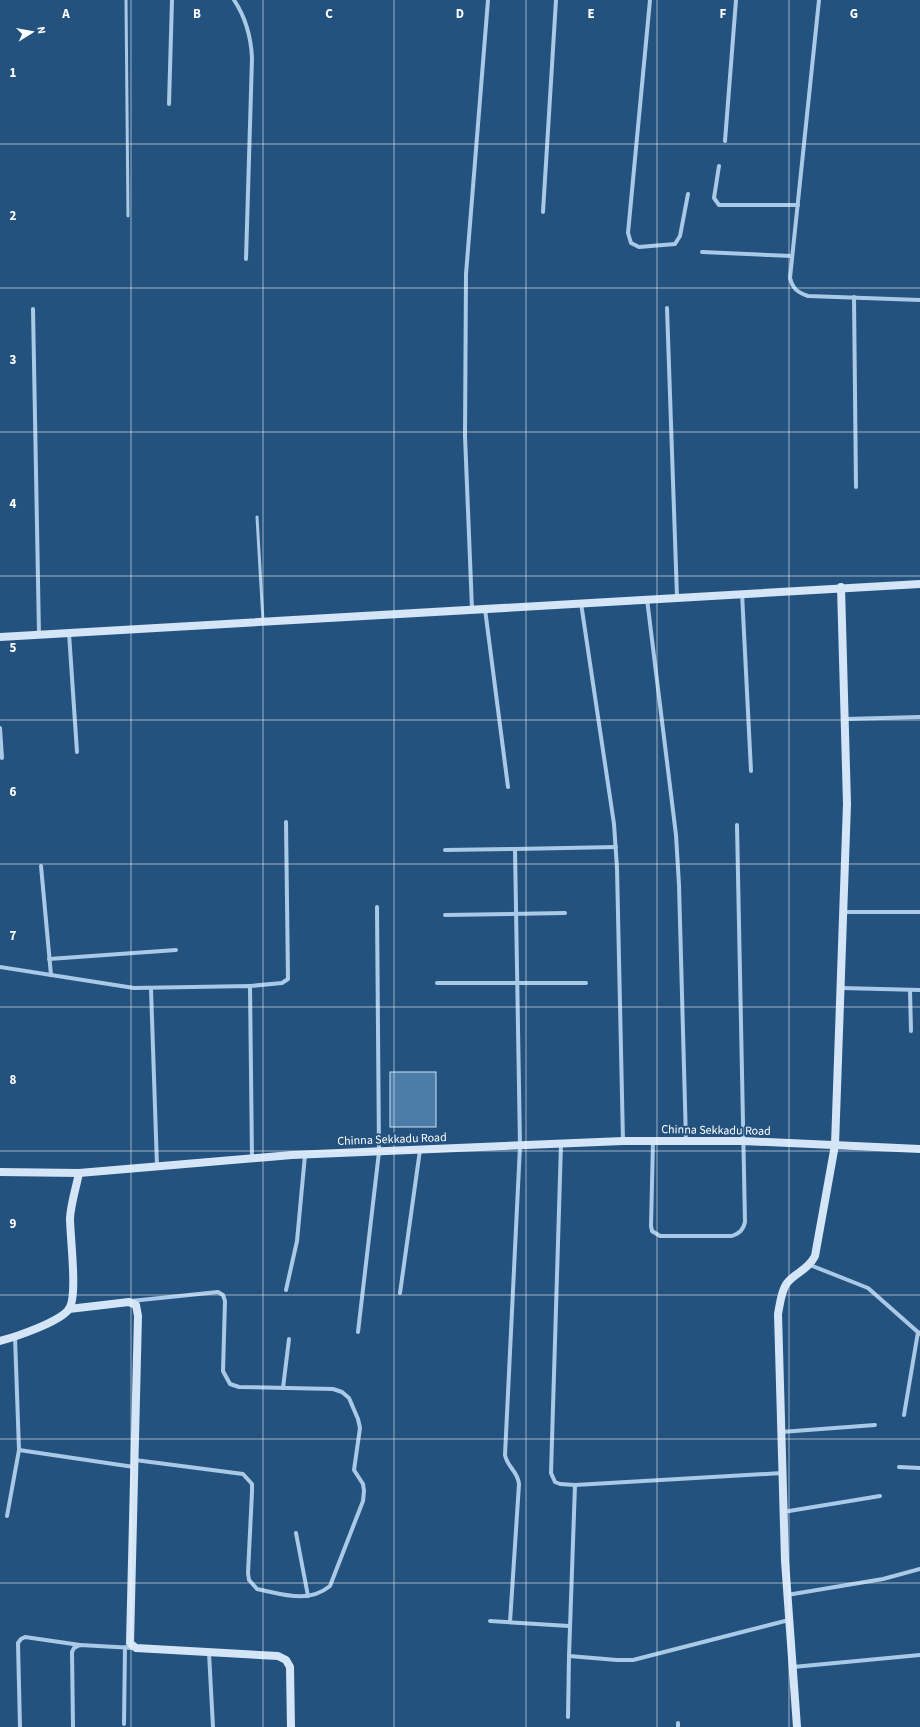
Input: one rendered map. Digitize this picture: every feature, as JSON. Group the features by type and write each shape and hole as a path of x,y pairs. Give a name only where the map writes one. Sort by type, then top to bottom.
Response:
{"street":[{"path":"169,104 172,0"},
{"path":"234,0 241,11 247,26 251,42 252,58 246,259"},
{"path":"472,609 466,436 466,274 488,0"},
{"path":"543,212 556,0"},
{"path":"650,0 628,232 631,243 639,247 675,244 680,236 688,194"},
{"path":"725,141 736,0"},
{"path":"819,0 792,256 790,278 792,287 798,293 808,296 920,300"},
{"path":"719,166 714,198 719,206 798,204"},
{"path":"702,252 792,256"},
{"path":"854,297 856,487"},
{"path":"667,308 677,597"},
{"path":"33,309 39,634"},
{"path":"0,637 841,587 920,584"},
{"path":"797,1727 787,1595 783,1512 778,1314 781,1297 787,1283 810,1265 815,1256 835,1145 844,912 846,804 841,587"},
{"path":"742,593 751,771"},
{"path":"647,599 676,835 679,885 686,1141"},
{"path":"581,603 616,847 623,1141"},
{"path":"485,608 508,787"},
{"path":"69,632 77,752"},
{"path":"845,720 920,717"},
{"path":"0,728 2,758"},
{"path":"0,967 116,987 151,989 250,986 282,983 288,979 286,822"},
{"path":"653,1141 651,1226 655,1234 676,1236 732,1236 739,1234 745,1222 737,825"},
{"path":"445,850 616,847"},
{"path":"510,1622 519,1484 517,1474 508,1464 505,1455 520,1146 516,848"},
{"path":"41,866 51,975"},
{"path":"358,1332 379,1152 377,907"},
{"path":"844,912 920,912"},
{"path":"445,914 565,913"},
{"path":"49,959 176,950"},
{"path":"437,983 586,983"},
{"path":"250,986 252,1159"},
{"path":"841,988 920,990"},
{"path":"151,989 157,1167"},
{"path":"910,990 911,1031"},
{"name":"Chinna Sekkadu Road","path":"0,1172 79,1173 305,1155 623,1141 743,1141 920,1149"},
{"path":"561,1144 551,1473 555,1482 560,1484 575,1484 782,1473"},
{"path":"400,1293 420,1150"},
{"path":"286,1290 297,1241 305,1155"},
{"path":"0,1342 62,1316 69,1309 72,1299 70,1216 79,1173"},
{"path":"810,1265 868,1288 919,1333 904,1415"},
{"path":"19,1450 243,1474 252,1484 248,1573 249,1580 257,1589 297,1597 308,1596 330,1586 363,1501 363,1484 354,1470 360,1428 354,1407 349,1398 342,1392 333,1389 239,1387 230,1384 224,1371 223,1295 218,1292 211,1292 69,1309"},
{"path":"129,1302 136,1305 138,1316 130,1638 130,1643 136,1648"},
{"path":"7,1516 19,1450 15,1337"},
{"path":"283,1388 289,1339"},
{"path":"781,1432 875,1425"},
{"path":"899,1467 920,1468"},
{"path":"568,1717 569,1626 575,1484"},
{"path":"783,1512 880,1496"},
{"path":"296,1533 308,1596"},
{"path":"787,1595 883,1580 920,1569"},
{"path":"569,1656 633,1660 789,1620"},
{"path":"490,1621 569,1626"},
{"path":"20,1727 18,1643 21,1638 25,1637 80,1645 278,1656 286,1660 290,1667 291,1727"},
{"path":"73,1727 72,1652 74,1648 80,1645"},
{"path":"124,1647 124,1724"},
{"path":"209,1653 213,1727"},
{"path":"793,1667 920,1655"}],"lane":[{"path":"126,0 128,216"},
{"path":"257,517 263,621"}],"building":[{"path":"390,1072 436,1072 436,1127 390,1127"}]}
